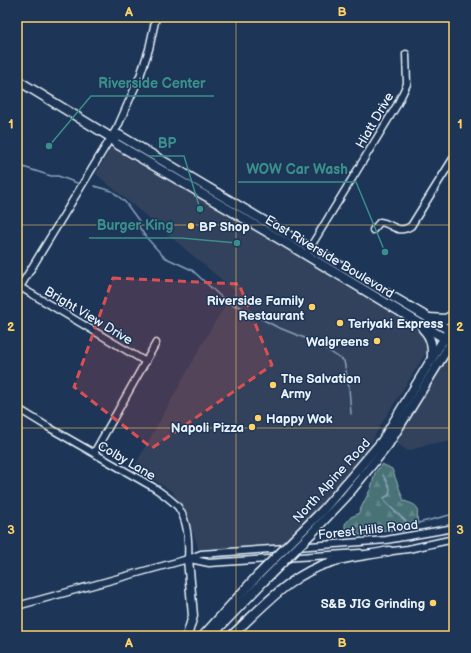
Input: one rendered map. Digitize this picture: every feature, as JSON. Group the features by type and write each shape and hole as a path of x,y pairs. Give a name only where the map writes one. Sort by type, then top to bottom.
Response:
{"main road":[{"name":"East Riverside Boulevard","path":"17,80 112,138 115,143 451,341"},
{"name":"East Riverside Boulevard","path":"112,138 119,135 311,247 452,332"},
{"path":"429,318 446,319 454,314"},
{"path":"414,320 429,335 436,360 454,352"},
{"name":"North Alpine Road","path":"203,636 258,575 346,497 388,445 436,360 451,341 454,322"},
{"name":"North Alpine Road","path":"213,636 309,530"},
{"path":"232,636 292,580 332,562 389,552"},
{"path":"187,636 193,616 188,559"}],"street":[{"path":"19,290 112,138 140,76 149,49 156,17"},
{"name":"Hiatt Drive","path":"306,255 398,105 407,84 406,54"},
{"path":"373,230 380,222 398,230 406,229 411,226 454,157"},
{"name":"Bright View Drive","path":"19,290 146,362"},
{"path":"94,453 156,343"},
{"name":"Colby Lane","path":"17,408 153,487 168,498 178,508 185,522 189,546 188,559"},
{"name":"Forest Hills Road","path":"17,606 188,559 201,554 386,540 454,528"},
{"name":"Forest Hills Road","path":"188,559 209,563 320,554 389,552 454,539"}],"highlighted area":[{"path":"113,278 239,284 272,365 152,448 74,387"}],"shaded area":[{"path":"112,146 378,304 420,331 427,339 428,347 426,353 361,459 340,486 313,515 281,544 199,551 194,534 173,492 134,467 213,325 235,291 96,174"},
{"path":"454,354 454,441 431,444 408,451 399,445 396,438 442,362 450,355"}],"green space":[{"path":"382,464 392,469 404,501 416,507 418,525 403,531 386,530 362,535 349,533 345,529 345,524 351,517 358,514 371,488 375,473"}],"waterway":[{"path":"17,165 51,176 58,176 77,183"},
{"path":"94,186 112,191 125,202 139,221 139,227 145,236 164,257 192,270 219,295 233,305 241,307"},
{"path":"260,318 277,327 317,343 344,361 349,387 351,414"},
{"path":"383,475 390,488 389,495 384,498 385,502 412,527 415,528"},
{"path":"410,525 454,514"}],"place":[{"name":"Riverside Center","path":"49,146"},
{"name":"BP","path":"200,209"},
{"name":"BP Shop","path":"191,226"},
{"name":"Burger King","path":"237,243"},
{"name":"WOW Car Wash","path":"385,252"},
{"name":"Riverside Family Restaurant","path":"312,307"},
{"name":"Teriyaki Express","path":"340,323"},
{"name":"Walgreens","path":"377,341"},
{"name":"The Salvation Army","path":"273,385"},
{"name":"Happy Wok","path":"258,418"},
{"name":"Napoli Pizza","path":"252,427"},
{"name":"S&B JIG Grinding","path":"433,603"}]}
